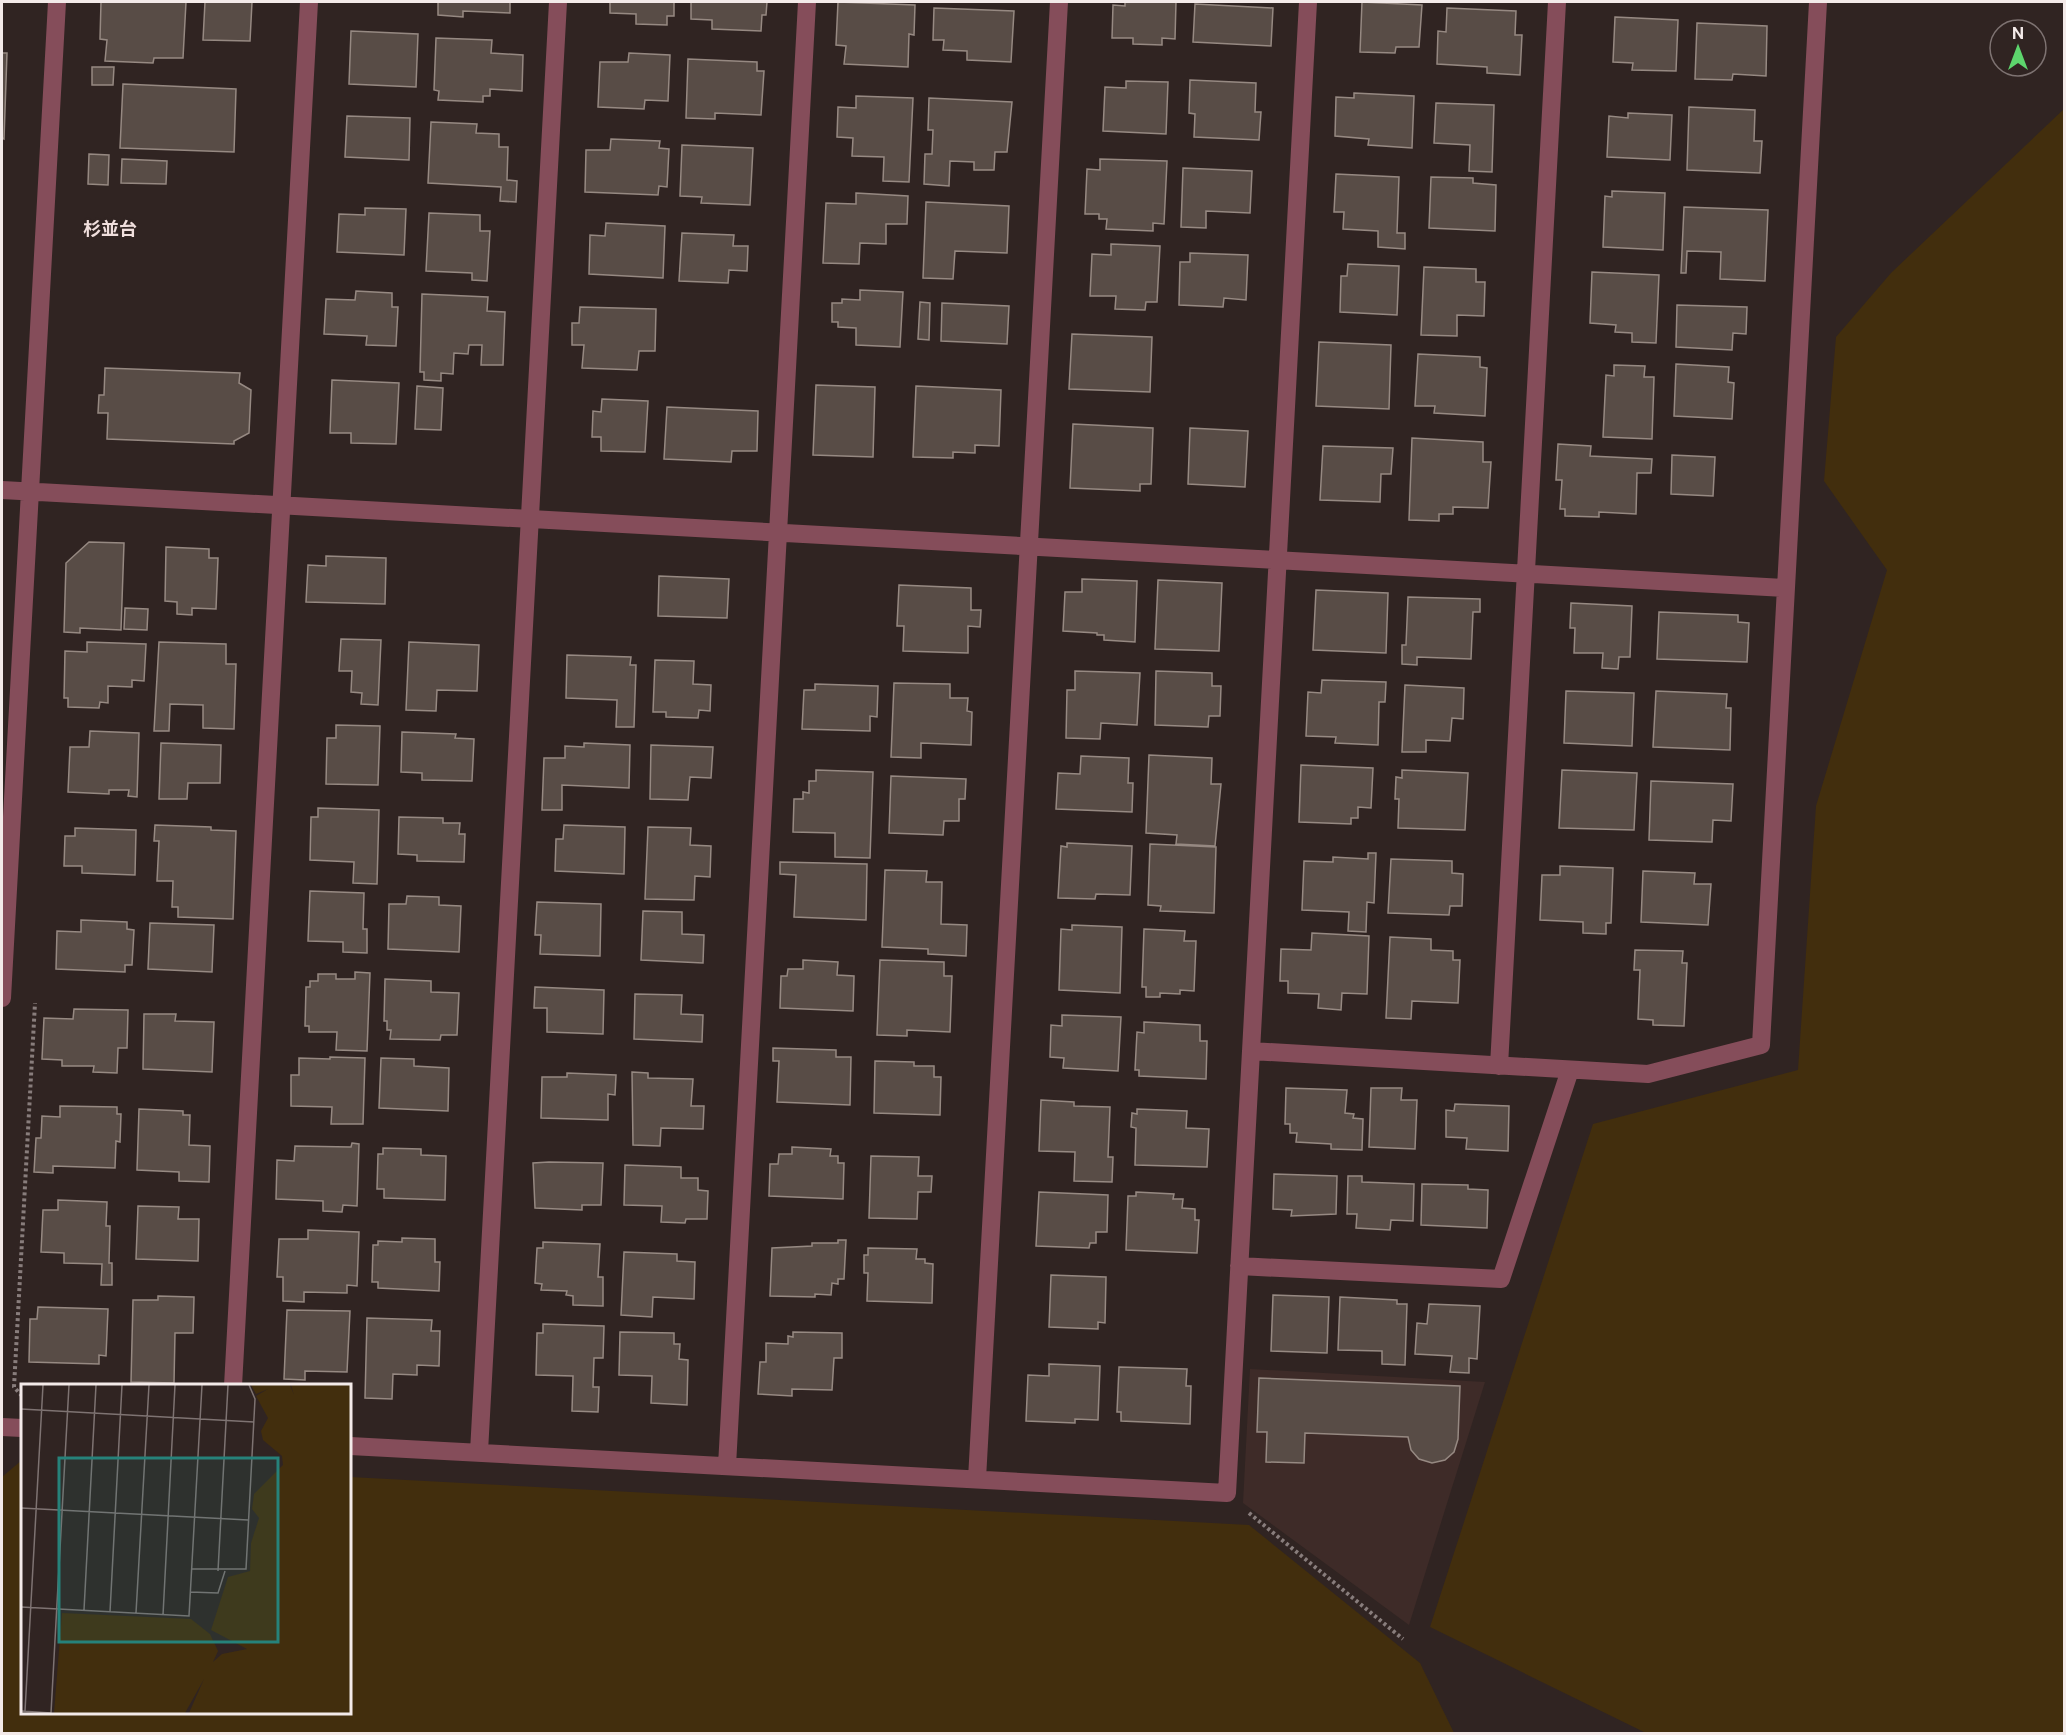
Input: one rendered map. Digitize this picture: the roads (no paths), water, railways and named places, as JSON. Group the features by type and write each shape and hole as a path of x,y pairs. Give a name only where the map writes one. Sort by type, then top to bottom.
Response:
{"street":[{"path":"2,998 57,2"},
{"path":"233,1384 309,2"},
{"path":"479,1452 558,2"},
{"path":"727,1466 807,2"},
{"path":"977,1479 1059,2"},
{"path":"351,1446 1227,1492 1308,2"},
{"path":"1498,1066 1557,2"},
{"path":"1251,1051 1648,1074 1761,1045 1818,2"},
{"path":"2,490 1786,588"},
{"path":"1239,1266 1501,1280 1570,1070"},
{"path":"2,1427 21,1428"}],"district":[{"name":"杉並台","path":"110,229"}]}
